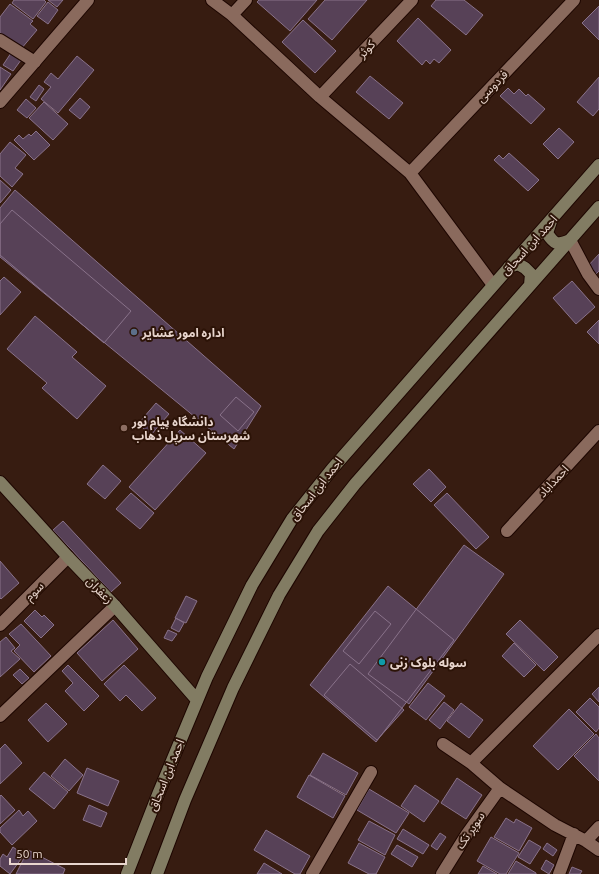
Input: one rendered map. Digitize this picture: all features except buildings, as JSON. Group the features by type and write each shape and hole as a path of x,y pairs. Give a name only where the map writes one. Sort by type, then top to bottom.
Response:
{"main road":[{"name":"احمد ابن اسحاق","path":"127,874 159,792 207,677 252,585 292,519 332,469 599,165"},
{"path":"157,874 185,800 233,688 279,595 318,531 355,484 599,207"},
{"path":"551,219 547,233 551,239 555,243 561,244 570,240"},
{"path":"509,267 518,264 525,268 531,274 530,284"},
{"name":"زعفران","path":"0,483 115,606 197,700"}],"street":[{"path":"0,102 88,0"},
{"path":"212,0 232,15 320,97 410,173 493,285"},
{"path":"232,15 246,0"},
{"name":"کوثر","path":"320,97 412,0"},
{"name":"فردوسی","path":"410,173 574,0"},
{"path":"0,40 35,62"},
{"path":"570,240 588,274 599,289"},
{"name":"احمداباد","path":"507,531 599,431"},
{"name":"سوم","path":"0,625 68,557"},
{"path":"0,716 115,606"},
{"path":"472,763 599,635"},
{"path":"443,744 472,763 500,788 555,825 574,834 599,850"},
{"path":"312,874 371,772"},
{"name":"سوپر تک","path":"442,874 467,834 500,788"},
{"path":"586,841 599,827"},
{"path":"559,874 574,834"}],"place":[{"name":"اداره امور عشایر","path":"134,332"},
{"name":"دانشگاه پیام نور شهرستان سرپل ذهاب","path":"124,428"},
{"name":"سوله بلوک زنی","path":"382,662"}]}
